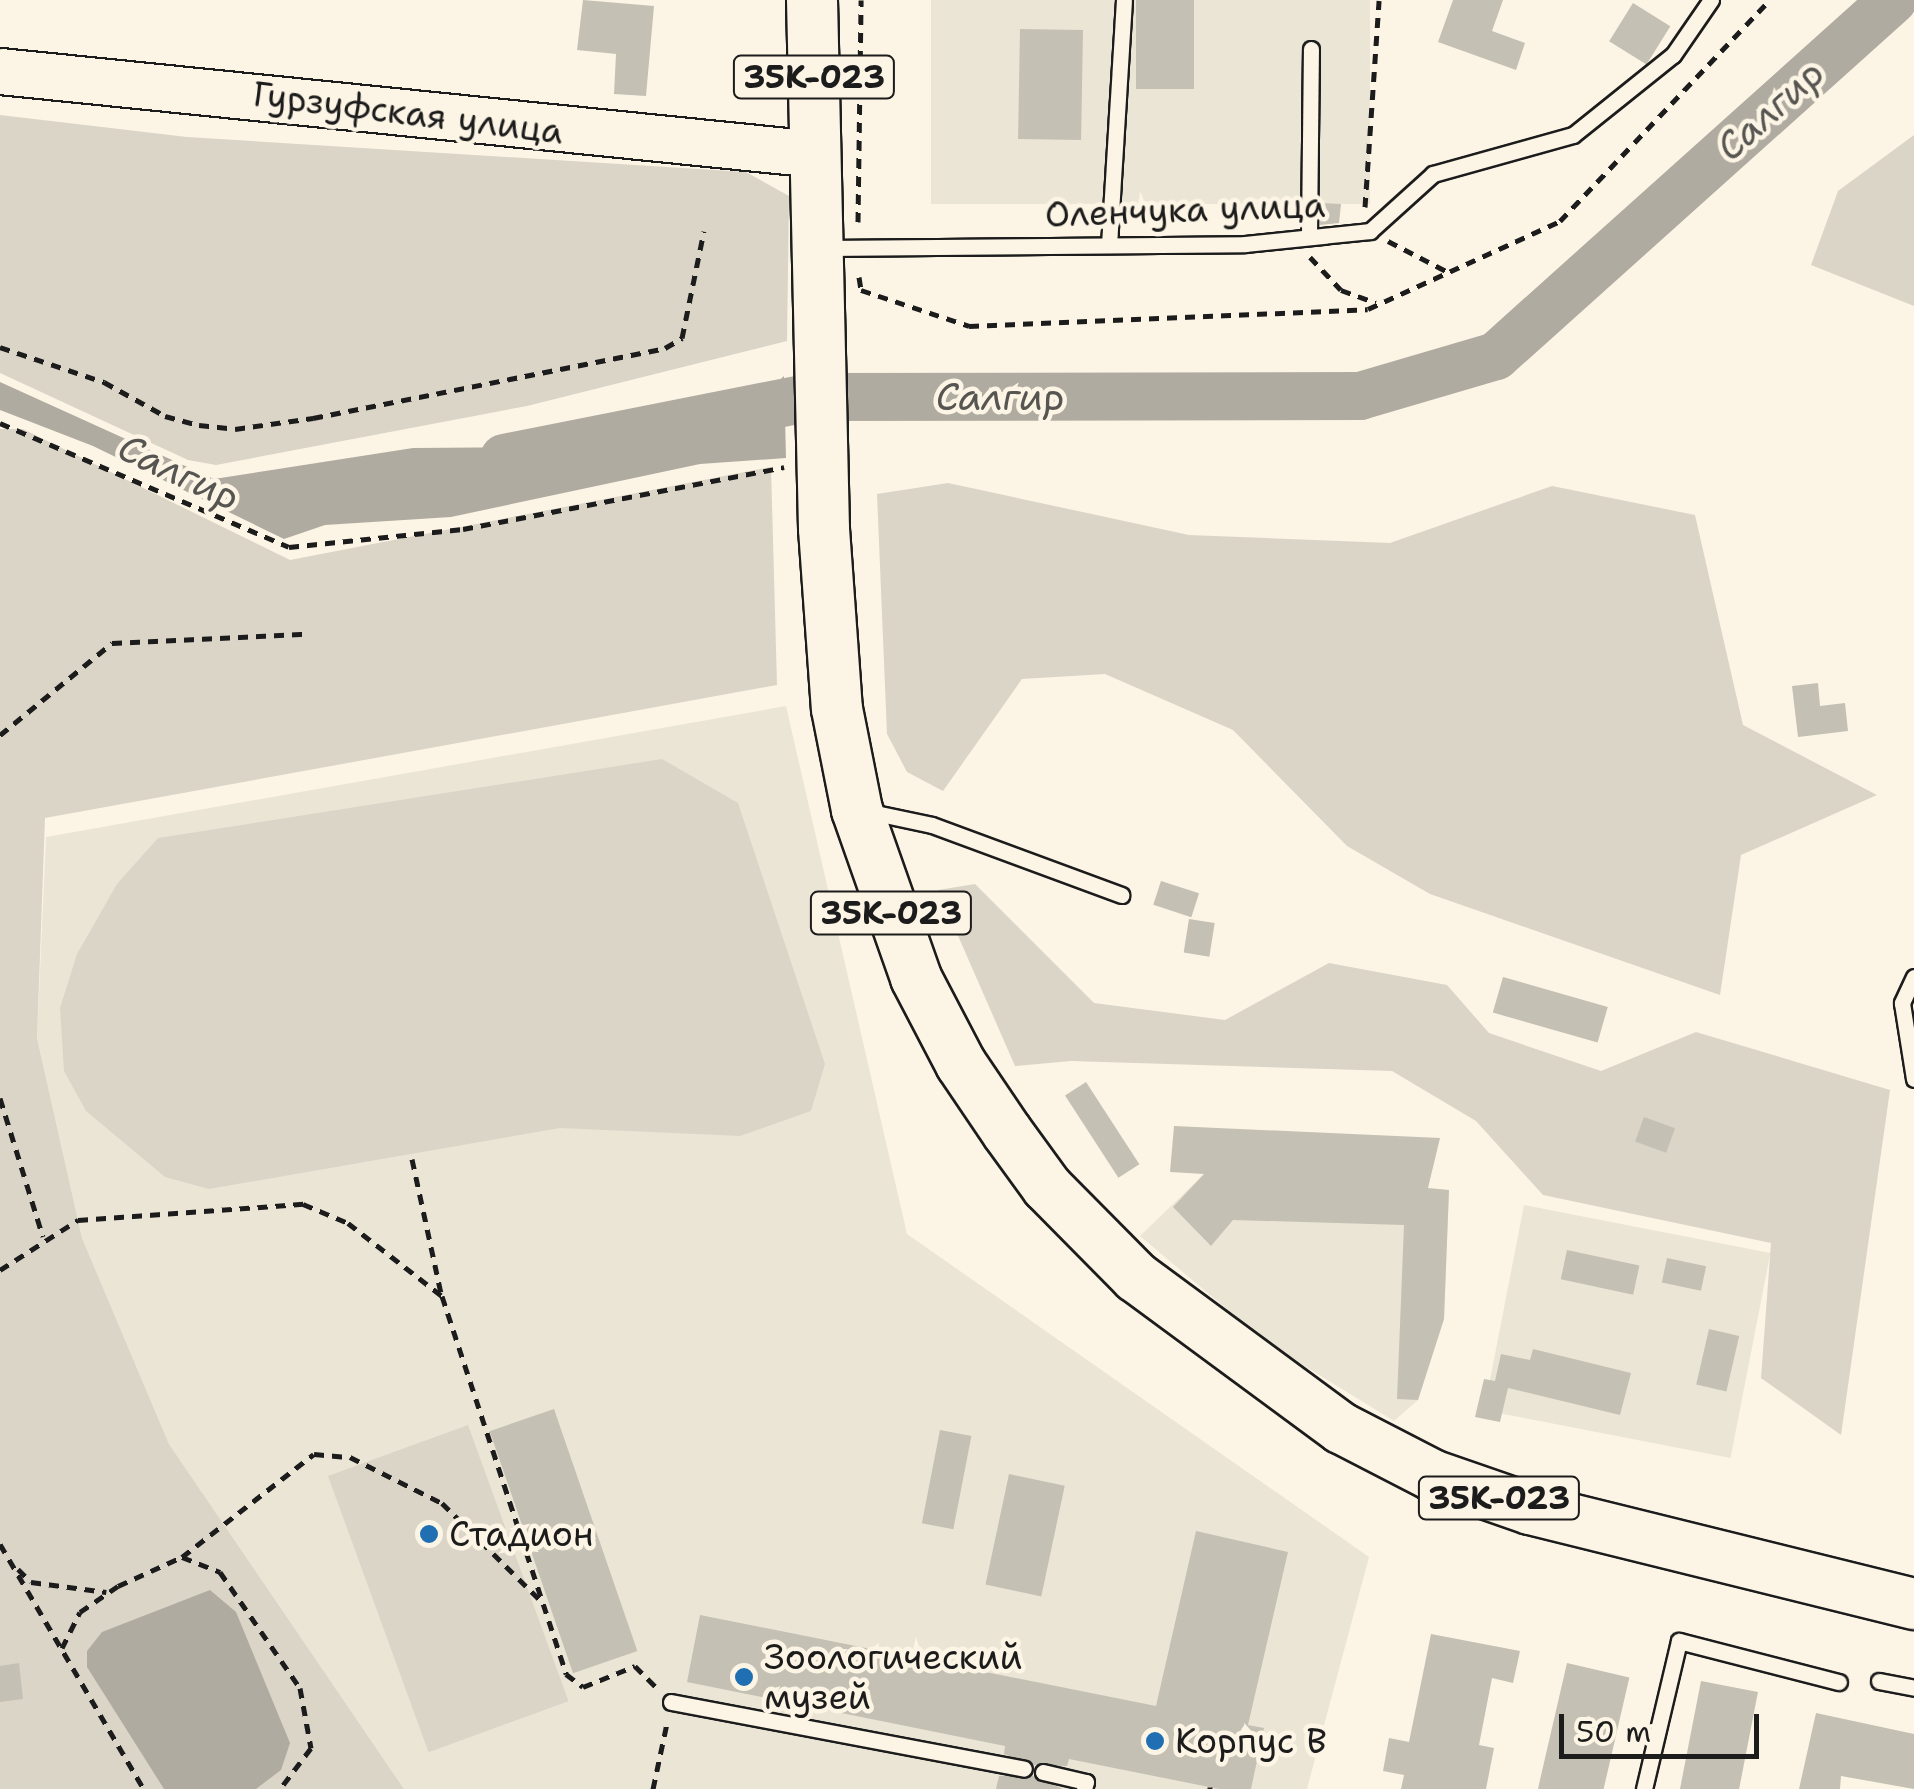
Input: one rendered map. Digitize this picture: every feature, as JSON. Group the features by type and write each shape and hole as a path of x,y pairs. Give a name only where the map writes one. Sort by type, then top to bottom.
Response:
{"main road":[{"name":"35К-023","path":"812,0 816,154 837,248 820,362 834,692 857,810 916,978 961,1064 1047,1187 1136,1277 1341,1428 1432,1475 1639,1539 1914,1604"},
{"name":"Гурзуфская улица","path":"0,70 816,154"}],"lane":[{"path":"1109,245 1124,0"},
{"name":"Оленчука улица","path":"837,248 1109,245 1370,231 1434,174 1572,135 1673,55 1711,0"},
{"path":"1309,236 1311,49"},
{"path":"857,810 932,825 1121,895"},
{"path":"1914,977 1902,1003 1914,1079"},
{"path":"1644,1789 1679,1641 1840,1682"},
{"path":"1879,1681 1914,1688"},
{"path":"671,1702 1024,1769"},
{"path":"1042,1772 1086,1782 1084,1789"}],"path":[{"path":"837,248 861,0"},
{"path":"1379,0 1363,194 1370,231 1448,272"},
{"path":"0,347 104,382 165,416 199,425 235,429 313,418 665,348 682,338 704,231"},
{"path":"1309,236 1310,263 1321,274 1341,290 1378,304"},
{"path":"0,735 112,643 306,634"},
{"path":"0,1098 43,1238"},
{"path":"412,1159 442,1296 566,1674 583,1687 635,1666 671,1702 652,1789"},
{"path":"0,1270 43,1238 78,1220 303,1204 348,1223 442,1296"},
{"path":"62,1648 80,1612 109,1592 182,1557 314,1454 350,1457 442,1503 542,1602"},
{"path":"0,1544 144,1789"},
{"path":"182,1557 220,1572 300,1688 312,1748 280,1789"},
{"path":"13,1563 31,1582 109,1592"}],"shaded area":[{"path":"931,0 1370,0 1370,204 931,204"},
{"path":"0,115 187,137 746,172 789,196 787,341 527,406 216,465 188,460 0,373"},
{"path":"1914,135 1914,306 1811,265 1838,191"},
{"path":"0,429 23,429 290,560 771,467 777,685 45,818 37,1038 82,1238 169,1444 404,1789 0,1789"},
{"path":"948,483 1189,535 1390,543 1552,486 1695,515 1743,725 1877,795 1741,855 1720,995 1430,894 1347,846 1233,730 1105,674 1022,679 943,791 907,772 887,734 877,494"},
{"path":"786,706 907,1234 1369,1557 1307,1789 404,1789 169,1444 82,1238 37,1038 46,837"},
{"path":"662,759 738,803 825,1064 811,1111 740,1136 560,1128 209,1189 165,1177 86,1111 64,1071 60,1008 77,954 117,884 158,838"},
{"path":"975,884 1094,1003 1225,1020 1329,963 1447,985 1489,1033 1601,1071 1696,1032 1890,1090 1841,1435 1761,1378 1771,1243 1543,1195 1476,1121 1392,1071 1071,1061 1015,1066 938,890"},
{"path":"1202,1176 1449,1190 1444,1319 1418,1400 1394,1421 1267,1343 1140,1236"},
{"path":"1524,1205 1770,1253 1731,1458 1484,1410"},
{"name":"Стадион","path":"468,1425 569,1701 429,1752 328,1476"}],"water":[{"path":"784,376 786,458 700,464 451,517 325,525 284,539 93,446 0,410 0,382 214,479 413,448 652,446 747,412"},
{"path":"210,1590 236,1612 290,1743 281,1770 256,1789 164,1789 87,1667 87,1651 102,1632"}],"building":[{"path":"583,0 654,6 646,96 614,94 616,54 577,50"},
{"path":"1136,0 1194,0 1194,89 1136,89"},
{"path":"1453,0 1503,0 1492,31 1525,43 1516,70 1438,42"},
{"path":"1633,3 1670,26 1646,64 1609,41"},
{"path":"1020,29 1083,30 1081,140 1018,139"},
{"path":"1321,203 1341,204 1339,223 1320,225"},
{"path":"1818,683 1820,706 1845,703 1848,731 1798,737 1792,686"},
{"path":"1161,881 1199,893 1191,917 1153,905"},
{"path":"1189,919 1215,923 1209,957 1184,953"},
{"path":"1503,977 1608,1007 1598,1043 1493,1013"},
{"path":"1086,1082 1139,1164 1118,1178 1065,1096"},
{"path":"1644,1117 1675,1128 1666,1153 1635,1141"},
{"path":"1174,1126 1440,1138 1428,1188 1449,1190 1444,1319 1418,1400 1397,1399 1404,1225 1233,1220 1211,1246 1173,1207 1204,1174 1170,1172"},
{"path":"1567,1250 1639,1265 1633,1295 1561,1279"},
{"path":"1667,1258 1706,1266 1701,1291 1662,1282"},
{"path":"1709,1329 1739,1336 1726,1392 1696,1385"},
{"path":"1533,1349 1631,1373 1620,1415 1508,1388 1500,1422 1475,1417 1484,1379 1495,1381 1501,1354 1530,1360"},
{"path":"554,1409 637,1651 573,1673 490,1431"},
{"path":"940,1430 971,1436 953,1529 922,1523"},
{"path":"1009,1474 1065,1486 1041,1596 986,1585"},
{"path":"1196,1531 1288,1552 1248,1725 1264,1728 1251,1789 1219,1789 1069,1759 1067,1766 1034,1765 1004,1754 1005,1746 687,1682 700,1615 1156,1706"},
{"path":"1431,1634 1520,1651 1513,1683 1492,1678 1479,1745 1494,1748 1486,1789 1401,1789 1404,1775 1383,1771 1389,1738 1409,1742"},
{"path":"19,1663 23,1699 0,1702 0,1666"},
{"path":"1567,1663 1629,1677 1604,1789 1538,1789"},
{"path":"1701,1681 1758,1692 1739,1789 1680,1789"},
{"path":"1816,1713 1914,1734 1914,1789 1841,1776 1840,1789 1799,1789"},
{"path":"999,1776 1033,1776 1063,1789 996,1789"}],"waterway":[{"name":"Салгир","path":"504,458 811,397 1360,396 1496,356 1893,0"}],"place":[{"name":"Стадион","path":"429,1534"},
{"name":"Зоологический музей","path":"744,1677"},
{"name":"Корпус В","path":"1155,1741"}]}
